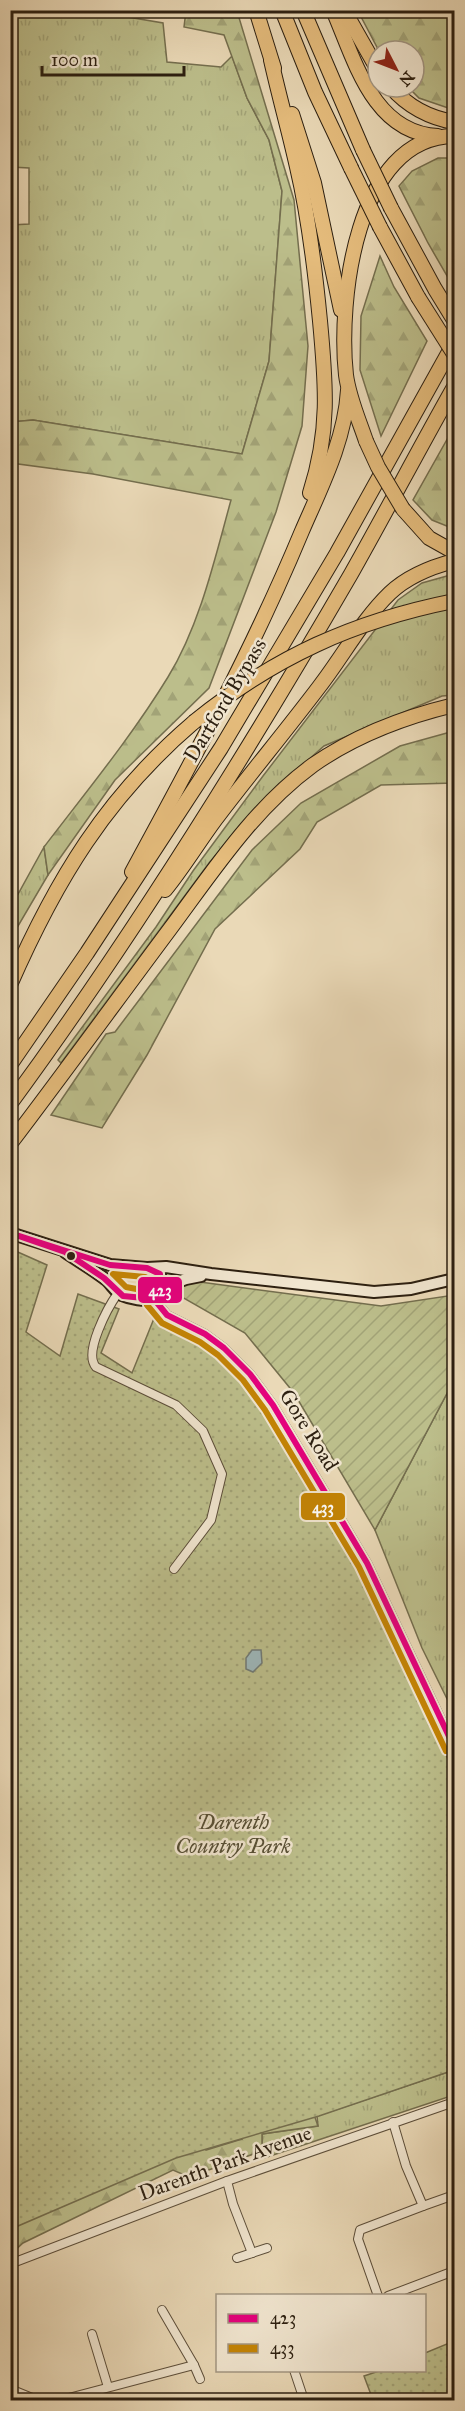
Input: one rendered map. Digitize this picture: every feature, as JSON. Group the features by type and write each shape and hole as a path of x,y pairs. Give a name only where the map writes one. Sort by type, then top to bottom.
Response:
{"highway":[{"path":"87,953 215,719 246,657 328,471 342,432 348,390 344,327 332,261 314,183 256,10"},
{"path":"282,10 315,92 351,168 418,297 454,354"},
{"path":"303,10 363,150 391,207 454,320"},
{"path":"333,10 363,77 383,112 398,125 415,133 449,136"},
{"path":"344,10 366,49"},
{"path":"246,657 310,493 320,458 326,418 323,348 312,252 297,166 272,60"},
{"path":"403,99 433,117 454,122"},
{"path":"344,327 349,282 356,248 362,222 373,193 386,173 409,151 430,140 449,136"},
{"name":"Dartford Bypass","path":"13,1061 87,953 226,740 337,554 454,343"},
{"name":"Dartford Bypass","path":"10,1104 105,968 235,768 351,573 454,387"},
{"path":"348,390 378,468 404,509 429,538 454,552"},
{"path":"105,968 183,868 214,822 381,603 391,592 415,576 438,565 454,561"},
{"path":"10,985 50,900 90,835 137,777 194,722 243,684 316,643 376,620 454,601"},
{"path":"10,1144 244,830 286,788 312,766 365,735 399,720 454,705"}],"main road":[{"path":"10,1233 120,1268 166,1267 374,1292 411,1289 454,1279"},
{"path":"65,1252 116,1289 140,1299 154,1299 161,1288 186,1278 211,1274"},
{"path":"116,1289 113,1279 120,1268"},
{"path":"147,1268 160,1274 161,1288"}],"street":[{"path":"116,1289 100,1326 92,1353 93,1364 176,1405 204,1431 222,1474 211,1520 174,1569"},
{"name":"Gore Road","path":"154,1299 166,1315 201,1332 224,1348 250,1374 273,1405 367,1563 454,1747"},
{"name":"Darenth Park Avenue","path":"10,2264 227,2181 454,2102"},
{"path":"393,2122 406,2165 423,2206"},
{"path":"227,2181 233,2204 252,2253"},
{"path":"378,2294 358,2239 360,2230 454,2195"},
{"path":"237,2258 267,2248"},
{"path":"391,2294 454,2271"},
{"path":"162,2310 200,2379"},
{"path":"92,2334 108,2387"},
{"path":"10,2389 32,2398 60,2400 194,2365"},
{"path":"295,2372 304,2400"}],"green space":[{"path":"11,11 92,11 163,23 167,62 221,67 232,56 247,98 269,140 282,191 269,361 242,454 33,420 11,422 11,225 29,224 29,168 11,167"},
{"path":"186,11 237,11 294,200 308,346 302,426 276,512 209,688 115,780 48,875 44,847 139,721 179,657 206,591 231,500 93,474 11,463 11,422 33,420 242,454 269,361 282,191 269,140 247,98 224,35 184,27"},
{"path":"358,11 454,11 454,110 422,99 426,99 426,39 373,39"},
{"path":"438,158 454,158 454,288 399,186 412,171"},
{"path":"380,256 394,287 427,341 381,436 360,370 361,316"},
{"path":"454,427 454,529 432,520 413,500"},
{"path":"454,574 454,695 442,696 324,746 260,803 209,863 61,1063 58,1060 156,927 193,871 398,600 422,583"},
{"path":"454,731 454,783 381,785 317,822 300,849 215,929 147,1055 102,1128 51,1115 106,1034 115,1032 252,850 301,803 400,746"},
{"path":"44,847 48,875 11,938 11,907"},
{"name":"Darenth Country Park","path":"11,1249 47,1265 26,1332 60,1356 78,1294 119,1309 101,1353 132,1373 155,1316 201,1339 240,1368 261,1399 357,1566 454,1772 454,2070 319,2116 176,2158 11,2229"},
{"path":"185,1280 381,1306 454,1295 454,1380 375,1530 294,1393 245,1333 180,1296"},
{"path":"454,1380 454,1713 422,1648 375,1530"},
{"path":"454,2070 454,2095 264,2158 262,2134 318,2126 317,2116"},
{"path":"217,2093 312,2109 318,2126 262,2134 262,2151 189,2177 173,2170 23,2243 11,2254 11,2222 178,2100 206,2150 242,2139"},
{"path":"454,2341 454,2400 373,2400 364,2376 376,2372 426,2372 426,2353"}],"water":[{"path":"252,1650 261,1650 262,1663 253,1672 246,1669 246,1658"}],"transit line":[{"name":"423","path":"10,1233 110,1265 147,1268 160,1274 161,1288 154,1299 123,1296 104,1278 65,1252 10,1233"},
{"name":"433","path":"113,1274 145,1277 151,1280 152,1286 147,1291 126,1287 113,1274"},
{"name":"423","path":"154,1299 167,1315 205,1334 224,1348 250,1374 273,1405 367,1563 454,1747"},
{"name":"433","path":"147,1305 162,1323 200,1342 218,1355 243,1380 265,1410 359,1567 446,1751"}]}
